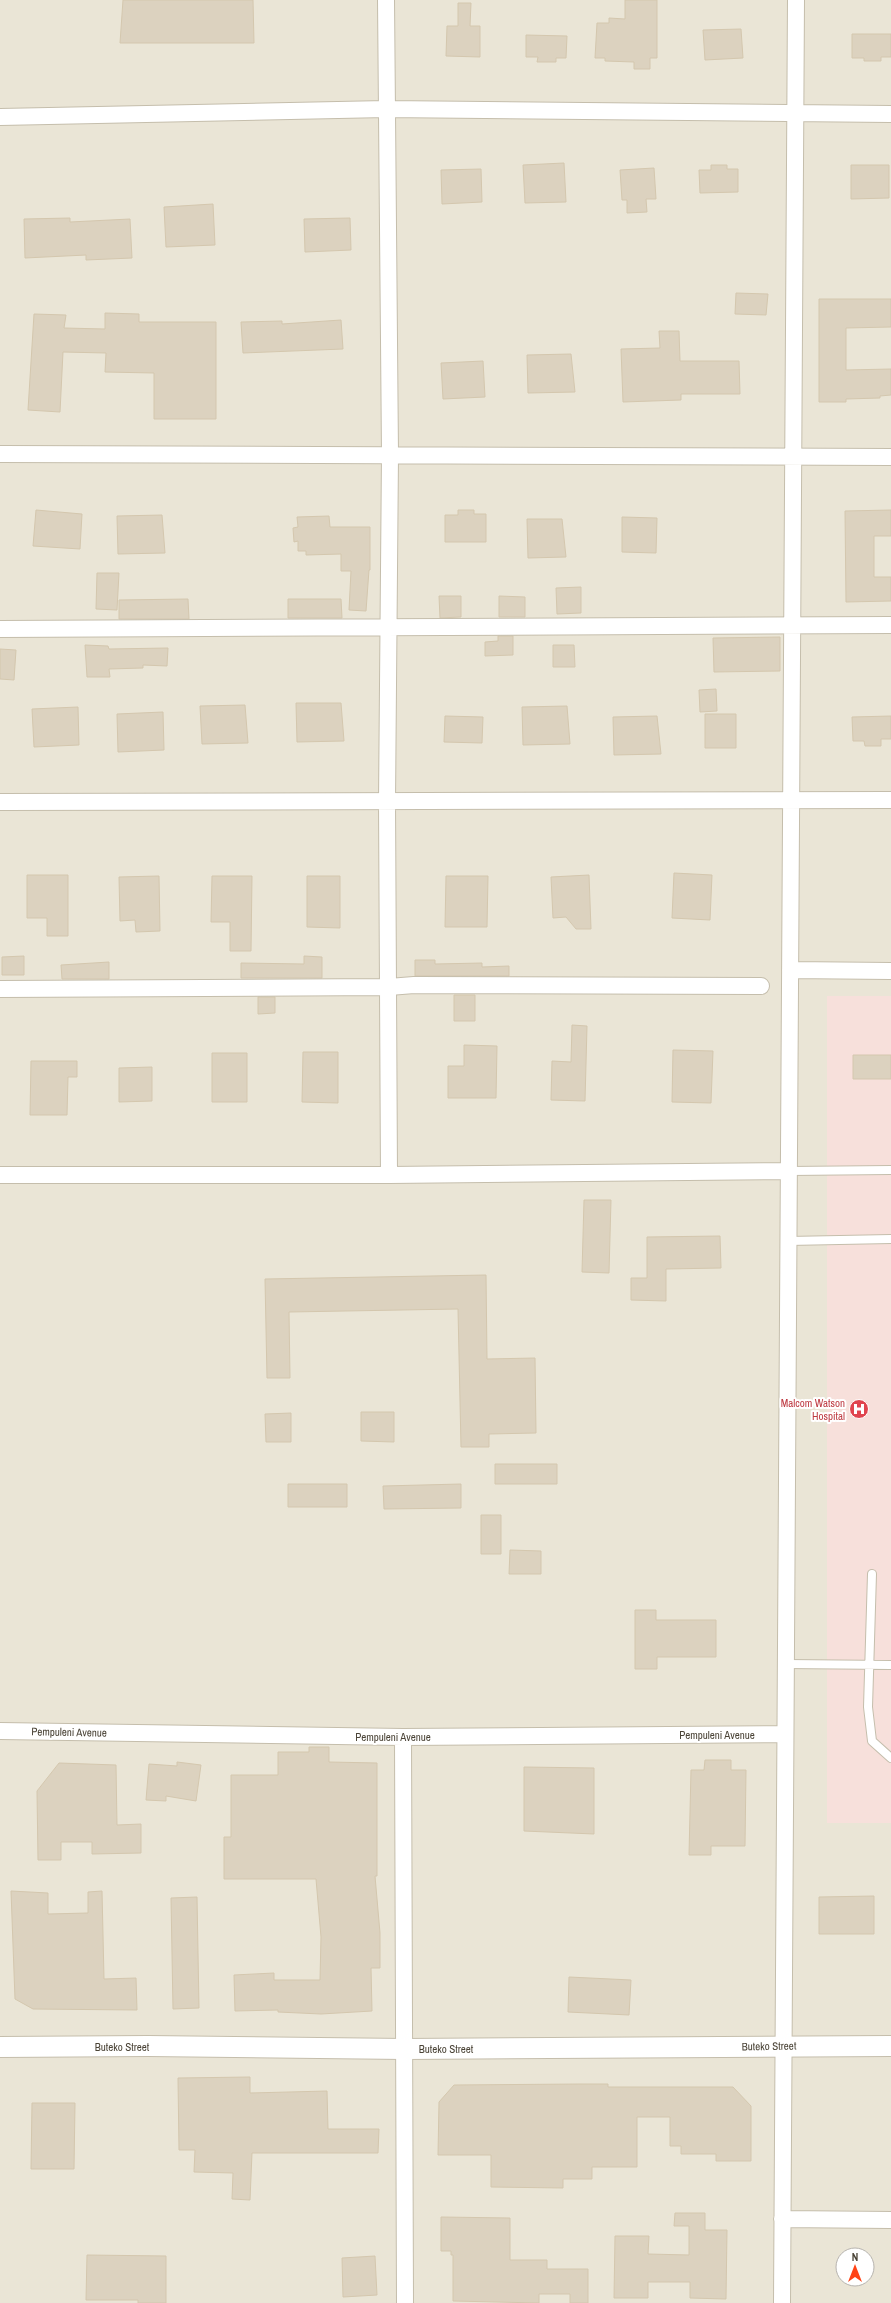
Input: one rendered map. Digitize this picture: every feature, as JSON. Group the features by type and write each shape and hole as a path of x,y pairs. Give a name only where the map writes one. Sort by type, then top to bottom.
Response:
{"street":[{"path":"386,0 390,454 387,802 389,1175"},
{"path":"782,2303 796,0"},
{"path":"0,117 386,109 891,114"},
{"path":"0,454 793,455 891,457"},
{"path":"0,629 891,625"},
{"path":"0,802 891,800"},
{"path":"790,970 891,971"},
{"path":"0,989 389,987 414,985 761,986"},
{"path":"0,1175 389,1175 789,1171"},
{"name":"Pempuleni Avenue","path":"0,1731 403,1737 785,1734"},
{"path":"403,1737 405,2303"},
{"name":"Buteko Street","path":"0,2047 148,2046 405,2049 891,2046"},
{"path":"782,2219 891,2220"}],"lane":[{"path":"789,1171 891,1170"},
{"path":"788,1241 891,1239"},
{"path":"872,1574 868,1708 872,1741 891,1758"},
{"path":"786,1664 891,1665"}],"shaded area":[{"path":"0,0 891,0 891,2303 0,2303"},
{"name":"Malcom Watson Hospital","path":"827,996 891,996 891,1823 827,1823"}],"building":[{"path":"123,0 253,0 254,43 120,43"},
{"path":"625,0 657,0 657,58 650,58 650,69 634,69 634,62 605,61 605,58 595,58 597,23 609,23 609,18 625,19"},
{"path":"458,3 471,3 470,26 480,26 480,57 446,56 447,26 458,26"},
{"path":"741,29 743,58 705,60 703,30"},
{"path":"852,34 891,34 891,57 881,57 881,61 864,61 864,58 852,58"},
{"path":"526,35 567,36 566,58 556,58 556,62 537,62 538,57 526,57"},
{"path":"564,163 566,202 525,203 523,165"},
{"path":"711,165 727,165 727,169 738,169 738,192 700,193 699,170 711,170"},
{"path":"851,165 889,165 889,198 851,199"},
{"path":"654,168 656,199 646,199 647,212 627,213 627,200 622,200 620,170"},
{"path":"481,169 482,202 442,204 441,170"},
{"path":"213,204 215,245 166,247 164,207"},
{"path":"70,218 70,222 130,219 132,258 86,260 86,255 25,258 24,219"},
{"path":"350,218 351,250 305,252 304,219"},
{"path":"736,293 768,294 766,315 735,314"},
{"path":"819,299 891,299 891,327 846,328 846,370 891,369 891,395 880,396 880,398 846,399 846,402 819,402"},
{"path":"105,313 139,314 139,322 216,322 216,419 154,419 154,373 105,372 106,353 63,352 60,412 28,410 34,314 66,315 64,328 105,329"},
{"path":"341,320 343,349 243,353 241,322 282,321 282,324"},
{"path":"659,331 679,331 680,361 739,361 740,394 681,394 681,400 623,402 621,349 660,348"},
{"path":"571,354 575,392 528,393 527,355"},
{"path":"483,361 485,397 443,399 441,363"},
{"path":"36,510 82,514 80,549 33,546"},
{"path":"458,510 474,510 474,514 486,514 486,542 445,542 445,515 458,515"},
{"path":"891,510 891,536 874,536 874,577 891,577 891,601 846,602 845,511"},
{"path":"162,515 165,553 118,554 117,516"},
{"path":"329,516 330,527 370,527 370,570 366,611 349,610 351,571 341,571 341,554 306,555 306,551 298,551 298,541 294,542 293,528 298,527 297,517"},
{"path":"622,517 657,518 656,553 622,552"},
{"path":"527,519 562,519 566,557 528,558"},
{"path":"97,573 119,573 117,610 96,609"},
{"path":"581,587 581,613 557,614 556,588"},
{"path":"439,596 461,596 461,617 440,618"},
{"path":"499,596 525,597 525,617 499,617"},
{"path":"188,599 189,619 119,619 119,600"},
{"path":"288,599 341,599 342,618 288,618"},
{"path":"498,636 513,636 513,655 485,656 485,642 498,641"},
{"path":"780,637 780,671 714,672 713,638"},
{"path":"85,645 108,646 109,649 168,648 167,666 143,665 143,668 109,669 110,677 87,677"},
{"path":"553,645 574,645 575,667 553,667"},
{"path":"0,649 16,650 14,680 0,679"},
{"path":"716,689 717,711 700,712 699,690"},
{"path":"296,703 341,703 344,741 297,742"},
{"path":"245,705 248,743 202,744 200,706"},
{"path":"567,706 570,744 523,745 522,707"},
{"path":"78,707 79,745 34,747 32,709"},
{"path":"163,712 164,750 118,752 117,714"},
{"path":"705,714 736,714 736,748 705,748"},
{"path":"445,716 483,717 482,743 444,742"},
{"path":"657,716 661,754 614,755 613,717"},
{"path":"891,716 891,739 881,739 881,746 865,746 864,741 853,741 852,717"},
{"path":"674,873 712,875 710,920 672,918"},
{"path":"27,875 68,875 68,936 47,936 47,918 27,918"},
{"path":"589,875 591,929 576,929 566,917 553,918 551,877"},
{"path":"159,876 160,931 136,932 135,920 120,921 119,877"},
{"path":"212,876 252,876 251,951 230,951 230,922 211,922"},
{"path":"307,876 340,876 340,928 307,927"},
{"path":"446,876 488,876 487,927 445,927"},
{"path":"24,956 24,975 2,975 2,957"},
{"path":"304,956 322,957 322,978 241,978 241,963 304,964"},
{"path":"415,960 435,960 435,964 482,963 482,967 509,966 509,976 415,976"},
{"path":"109,962 109,979 62,979 61,965"},
{"path":"454,995 475,995 475,1021 454,1021"},
{"path":"258,997 275,997 275,1013 258,1014"},
{"path":"572,1025 587,1026 585,1101 551,1100 552,1061 571,1062"},
{"path":"464,1045 497,1046 496,1098 448,1098 448,1066 464,1066"},
{"path":"673,1050 713,1051 711,1103 672,1102"},
{"path":"303,1052 338,1052 338,1103 302,1102"},
{"path":"212,1053 247,1053 247,1102 212,1102"},
{"path":"853,1055 891,1055 891,1079 853,1079"},
{"path":"31,1061 77,1061 77,1077 68,1077 67,1115 30,1115"},
{"path":"152,1067 152,1101 119,1102 119,1068"},
{"path":"584,1200 611,1200 609,1273 582,1272"},
{"path":"720,1236 721,1268 666,1269 666,1301 631,1300 631,1278 647,1278 647,1237"},
{"path":"486,1275 487,1359 535,1358 536,1433 489,1434 489,1447 461,1447 458,1309 289,1312 290,1378 267,1378 265,1279"},
{"path":"361,1412 394,1412 394,1442 361,1441"},
{"path":"291,1413 291,1442 266,1442 265,1414"},
{"path":"495,1464 557,1464 557,1484 495,1484"},
{"path":"288,1484 347,1484 347,1507 288,1507"},
{"path":"461,1484 461,1508 384,1509 383,1486"},
{"path":"481,1515 501,1515 501,1554 481,1554"},
{"path":"510,1550 541,1551 541,1574 509,1574"},
{"path":"635,1610 656,1610 656,1620 716,1620 716,1657 657,1657 657,1669 635,1669"},
{"path":"309,1747 329,1747 329,1762 377,1763 377,1876 375,1876 380,1933 380,1968 371,1968 372,2011 321,2014 278,2012 278,2010 235,2011 234,1975 274,1973 274,1980 320,1980 321,1937 316,1879 224,1879 224,1837 231,1837 231,1775 278,1775 278,1752 309,1752"},
{"path":"705,1760 731,1760 731,1770 746,1770 745,1846 711,1846 711,1855 689,1855 691,1770 704,1770"},
{"path":"177,1762 201,1765 196,1801 166,1796 166,1801 146,1800 149,1764 177,1766"},
{"path":"59,1763 116,1765 117,1825 141,1824 141,1853 92,1854 92,1842 61,1842 61,1860 38,1860 37,1791"},
{"path":"524,1767 594,1768 594,1834 524,1831"},
{"path":"11,1891 48,1893 48,1914 88,1913 88,1892 102,1891 104,1979 136,1978 137,2010 33,2009 15,1999"},
{"path":"874,1896 874,1934 819,1934 819,1897"},
{"path":"197,1897 199,2008 173,2009 171,1898"},
{"path":"569,1977 631,1980 629,2015 568,2012"},
{"path":"250,2077 250,2093 327,2091 328,2129 379,2129 378,2153 252,2153 250,2200 232,2199 233,2173 194,2172 195,2150 179,2150 178,2078"},
{"path":"608,2084 608,2087 733,2087 751,2106 751,2161 716,2161 716,2154 681,2154 681,2146 670,2146 670,2117 637,2117 637,2167 592,2167 592,2179 563,2179 563,2188 491,2187 491,2155 438,2155 439,2102 454,2085"},
{"path":"32,2103 75,2103 74,2169 31,2169"},
{"path":"675,2213 705,2213 705,2230 727,2230 726,2299 690,2298 690,2282 648,2282 648,2298 614,2298 615,2236 649,2236 648,2254 689,2255 689,2226 674,2226"},
{"path":"441,2217 510,2218 510,2260 547,2260 547,2269 588,2269 588,2303 570,2303 570,2294 539,2294 539,2303 453,2301 453,2255 451,2255 451,2251 441,2251"},
{"path":"87,2255 166,2256 166,2303 138,2303 138,2300 86,2300"},
{"path":"375,2256 377,2295 343,2297 342,2258"}],"place":[{"name":"Malcom Watson Hospital","path":"859,1409"}]}
